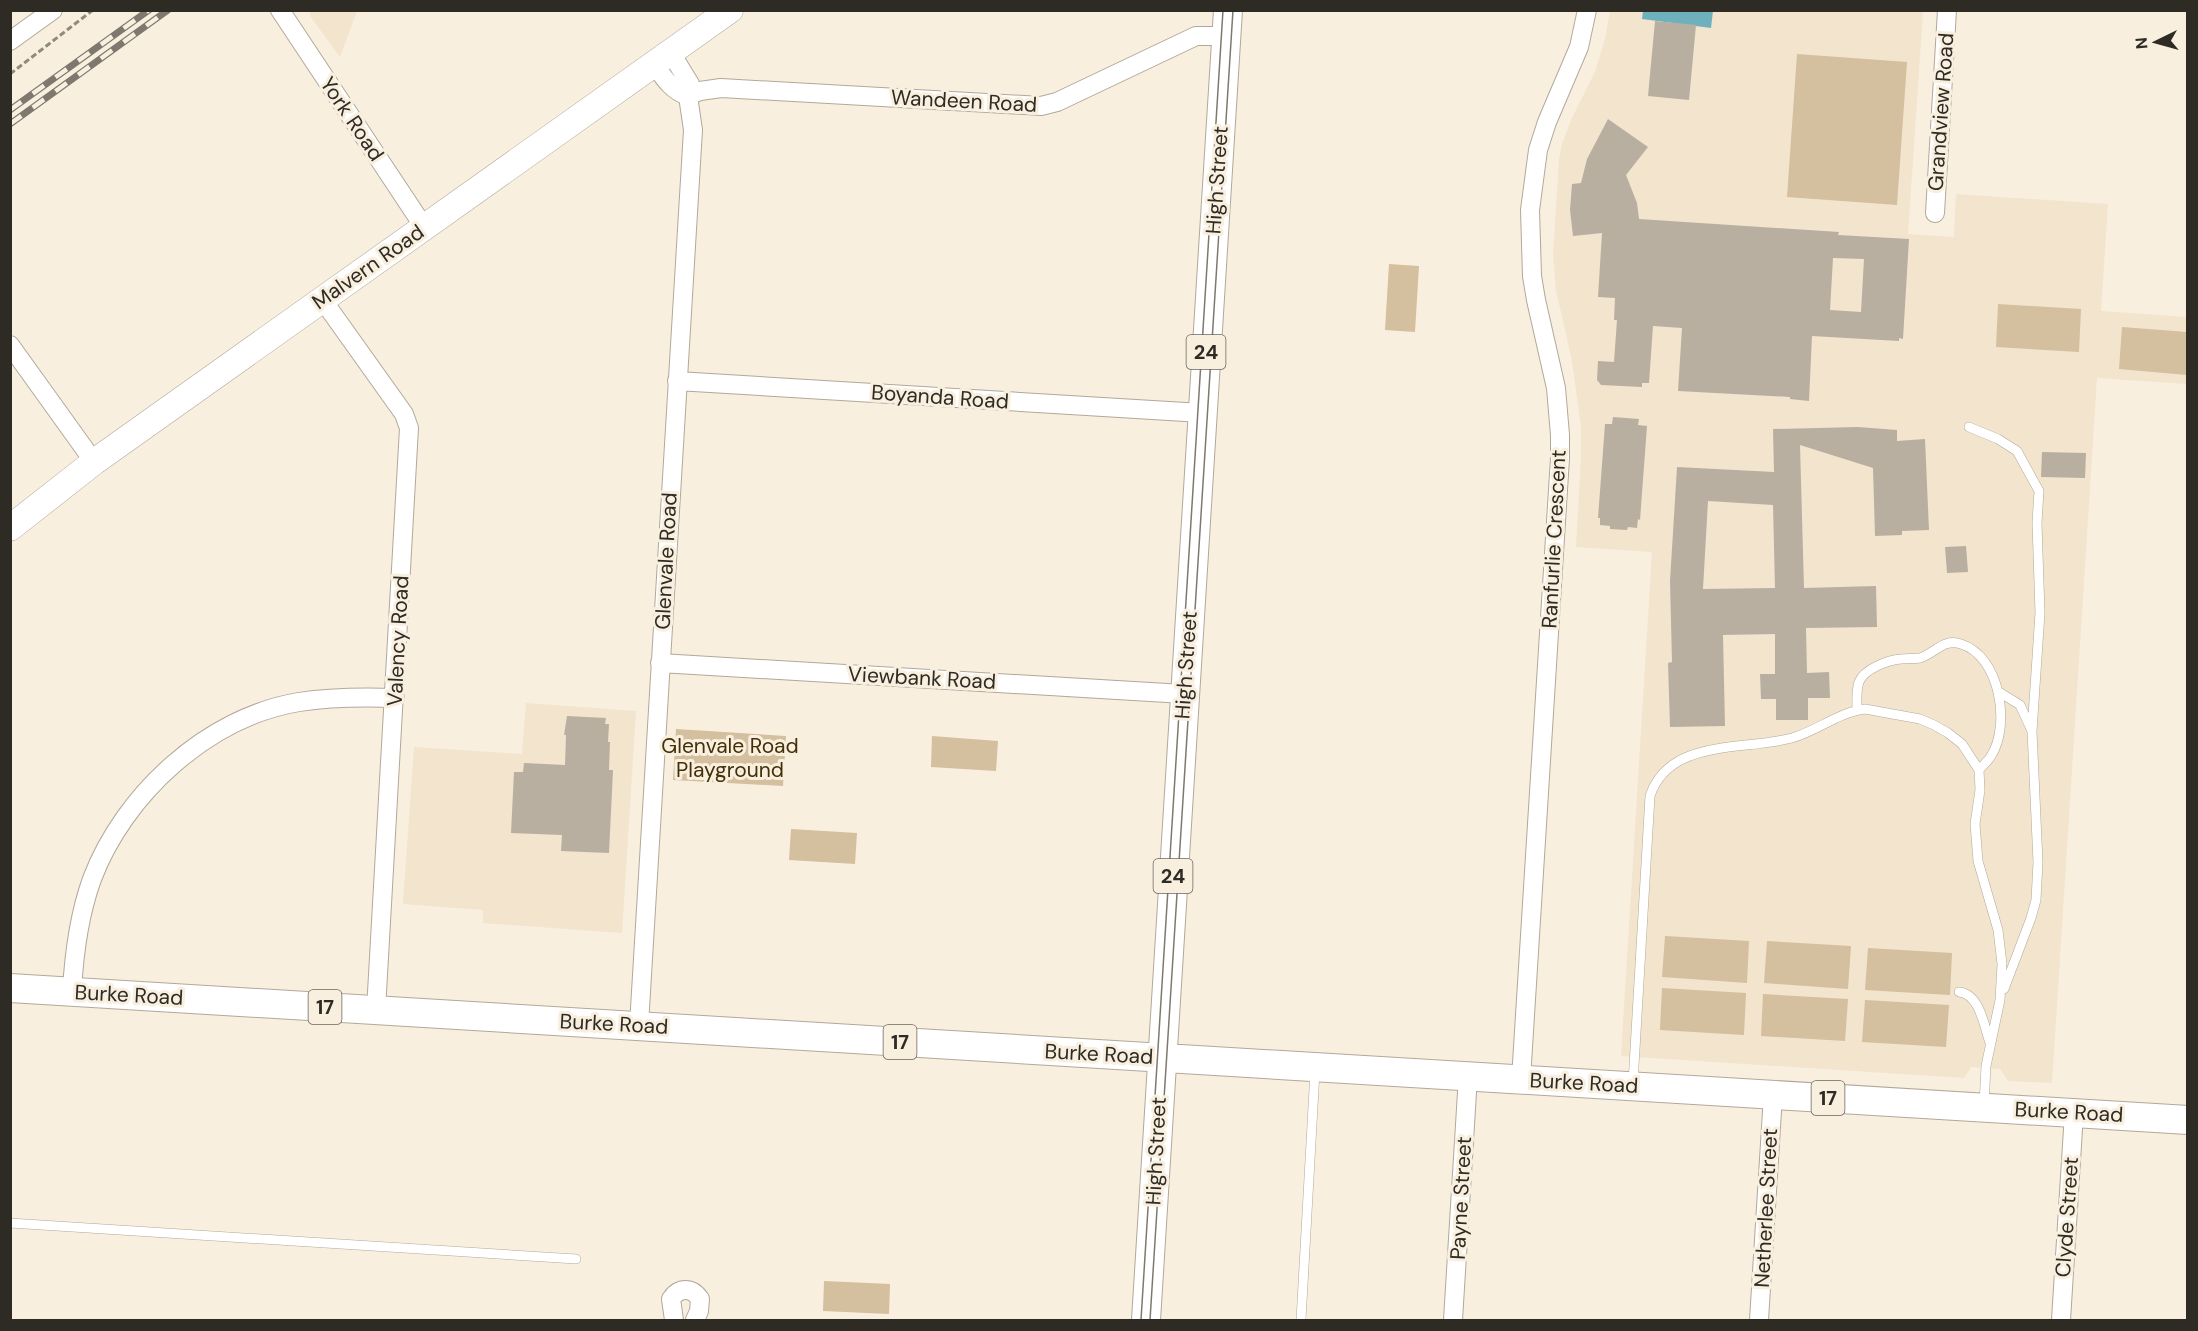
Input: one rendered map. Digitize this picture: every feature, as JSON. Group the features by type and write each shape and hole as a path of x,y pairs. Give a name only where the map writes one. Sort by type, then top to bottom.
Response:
{"main road":[{"name":"Malvern Road","path":"10,528 94,462 730,10"},
{"name":"High Street","path":"1146,1320 1227,23"},
{"name":"Burke Road","path":"10,988 2187,1120"}],"street":[{"path":"10,41 53,10"},
{"name":"York Road","path":"280,10 424,227"},
{"name":"Ranfurlie Crescent","path":"1521,1079 1560,458 1556,388 1537,309 1532,276 1530,210 1538,150 1547,122 1579,47 1587,10"},
{"name":"Grandview Road","path":"1935,213 1947,10"},
{"name":"Wandeen Road","path":"688,96 700,91 721,88 1041,106 1057,102 1227,23"},
{"path":"662,58 678,93 688,96"},
{"name":"Glenvale Road","path":"639,1025 693,130 688,96"},
{"name":"Valency Road","path":"322,300 404,414 409,428 376,1010"},
{"path":"10,345 94,462"},
{"name":"Boyanda Road","path":"677,381 1202,413"},
{"name":"Viewbank Road","path":"660,663 1185,694"},
{"path":"72,991 77,936 82,909 92,879 117,827 166,771 226,728 276,708 298,702 351,697 395,698"},
{"name":"Payne Street","path":"1453,1320 1468,1076"},
{"name":"Netherlee Street","path":"1760,1320 1773,1095"},
{"name":"Clyde Street","path":"2061,1320 2074,1113"},
{"path":"674,1320 671,1299 678,1292 685,1290 693,1291 700,1299 699,1311 695,1320"}],"lane":[{"path":"1969,428 1998,439 2017,451 2039,491 2040,613 2032,731 2038,852 2037,893 2031,918 2000,1000 1986,1065 1983,1107"},
{"path":"1857,710 1859,680 1867,672 1884,663 1921,657 1945,643 1953,642 1969,647 1980,657 1995,678 1999,692 1999,730 1995,746 1991,756 1979,770"},
{"path":"1999,692 2020,705 2032,731"},
{"path":"1632,1086 1650,796 1653,787 1671,764 1694,754 1791,738 1820,728 1857,710 1865,709 1902,715 1934,724 1962,744 1979,770 1980,790 1975,824 1976,844 1978,861 1995,916 2001,948 2000,1000"},
{"path":"1959,992 1969,995 1976,1004 1990,1045"},
{"path":"1301,1320 1316,1066"},
{"path":"10,1223 576,1259"}],"path":[{"path":"10,74 93,10"}],"shaded area":[{"path":"310,11 357,11 340,57 310,16"},
{"path":"1610,11 1923,11 1908,234 1954,237 1956,194 2108,204 2101,311 2187,317 2187,384 2097,378 2052,1083 2008,1081 2000,1069 1971,1067 1964,1078 1621,1056 1652,552 1576,547 1581,427 1572,361 1556,290 1553,255 1562,144 1571,120 1595,72 1605,39"},
{"path":"526,703 636,711 622,933 483,923 483,910 403,904 414,747 522,754"}],"green space":[{"path":"1797,54 1907,62 1897,205 1787,197"},
{"path":"1389,264 1419,266 1415,332 1385,330"},
{"path":"1998,304 2081,309 2079,352 1996,347"},
{"path":"2122,327 2187,332 2187,375 2119,369"},
{"name":"Glenvale Road Playground","path":"676,729 786,736 783,786 673,780"},
{"path":"932,736 998,741 996,771 931,767"},
{"path":"791,829 857,833 855,864 789,860"},
{"path":"1665,936 1749,941 1747,983 1662,977"},
{"path":"1767,941 1851,946 1848,989 1764,983"},
{"path":"1868,948 1952,953 1950,995 1865,990"},
{"path":"1662,988 1746,993 1744,1035 1660,1030"},
{"path":"1763,994 1848,999 1845,1041 1761,1036"},
{"path":"1865,1000 1949,1005 1946,1047 1862,1042"},
{"path":"824,1281 890,1284 889,1314 823,1311"}],"water":[{"path":"1643,11 1713,11 1711,28 1642,19"}],"building":[{"path":"1655,21 1696,25 1689,100 1648,96"},
{"path":"1608,119 1648,147 1626,175 1637,203 1639,219 1839,232 1838,235 1909,239 1903,339 1899,338 1899,341 1812,336 1809,401 1790,399 1790,397 1678,391 1682,328 1653,326 1649,383 1642,383 1642,387 1601,385 1597,380 1598,361 1614,362 1617,320 1614,320 1615,298 1598,297 1602,233 1573,236 1570,210 1572,184 1581,183 1587,159","holes":["1833,258 1864,259 1861,312 1830,310"]},
{"path":"1613,417 1639,419 1638,425 1647,426 1640,520 1638,519 1637,528 1628,527 1627,530 1610,529 1610,526 1600,525 1600,518 1598,518 1605,424 1612,424"},
{"path":"1858,427 1897,430 1897,441 1925,439 1929,530 1902,531 1902,535 1875,536 1873,468 1800,445 1804,588 1876,586 1877,627 1806,628 1807,673 1829,672 1830,698 1808,698 1808,720 1776,720 1776,699 1761,699 1760,674 1775,674 1775,634 1723,635 1725,726 1670,727 1668,663 1672,662 1670,581 1677,467 1774,472 1773,429","holes":["1708,501 1773,505 1775,588 1703,589"]},
{"path":"2042,452 2086,453 2085,478 2041,477"},
{"path":"1966,546 1968,572 1947,573 1945,547"},
{"path":"567,716 606,718 605,724 609,724 609,770 613,770 609,853 561,851 562,835 511,833 514,772 523,772 524,763 565,765 566,735 564,735"}],"tram line":[{"path":"1141,1320 1223,10"},
{"path":"1150,1320 1233,10"}],"railway":[{"path":"10,110 149,10"},
{"path":"10,124 168,10"}]}
